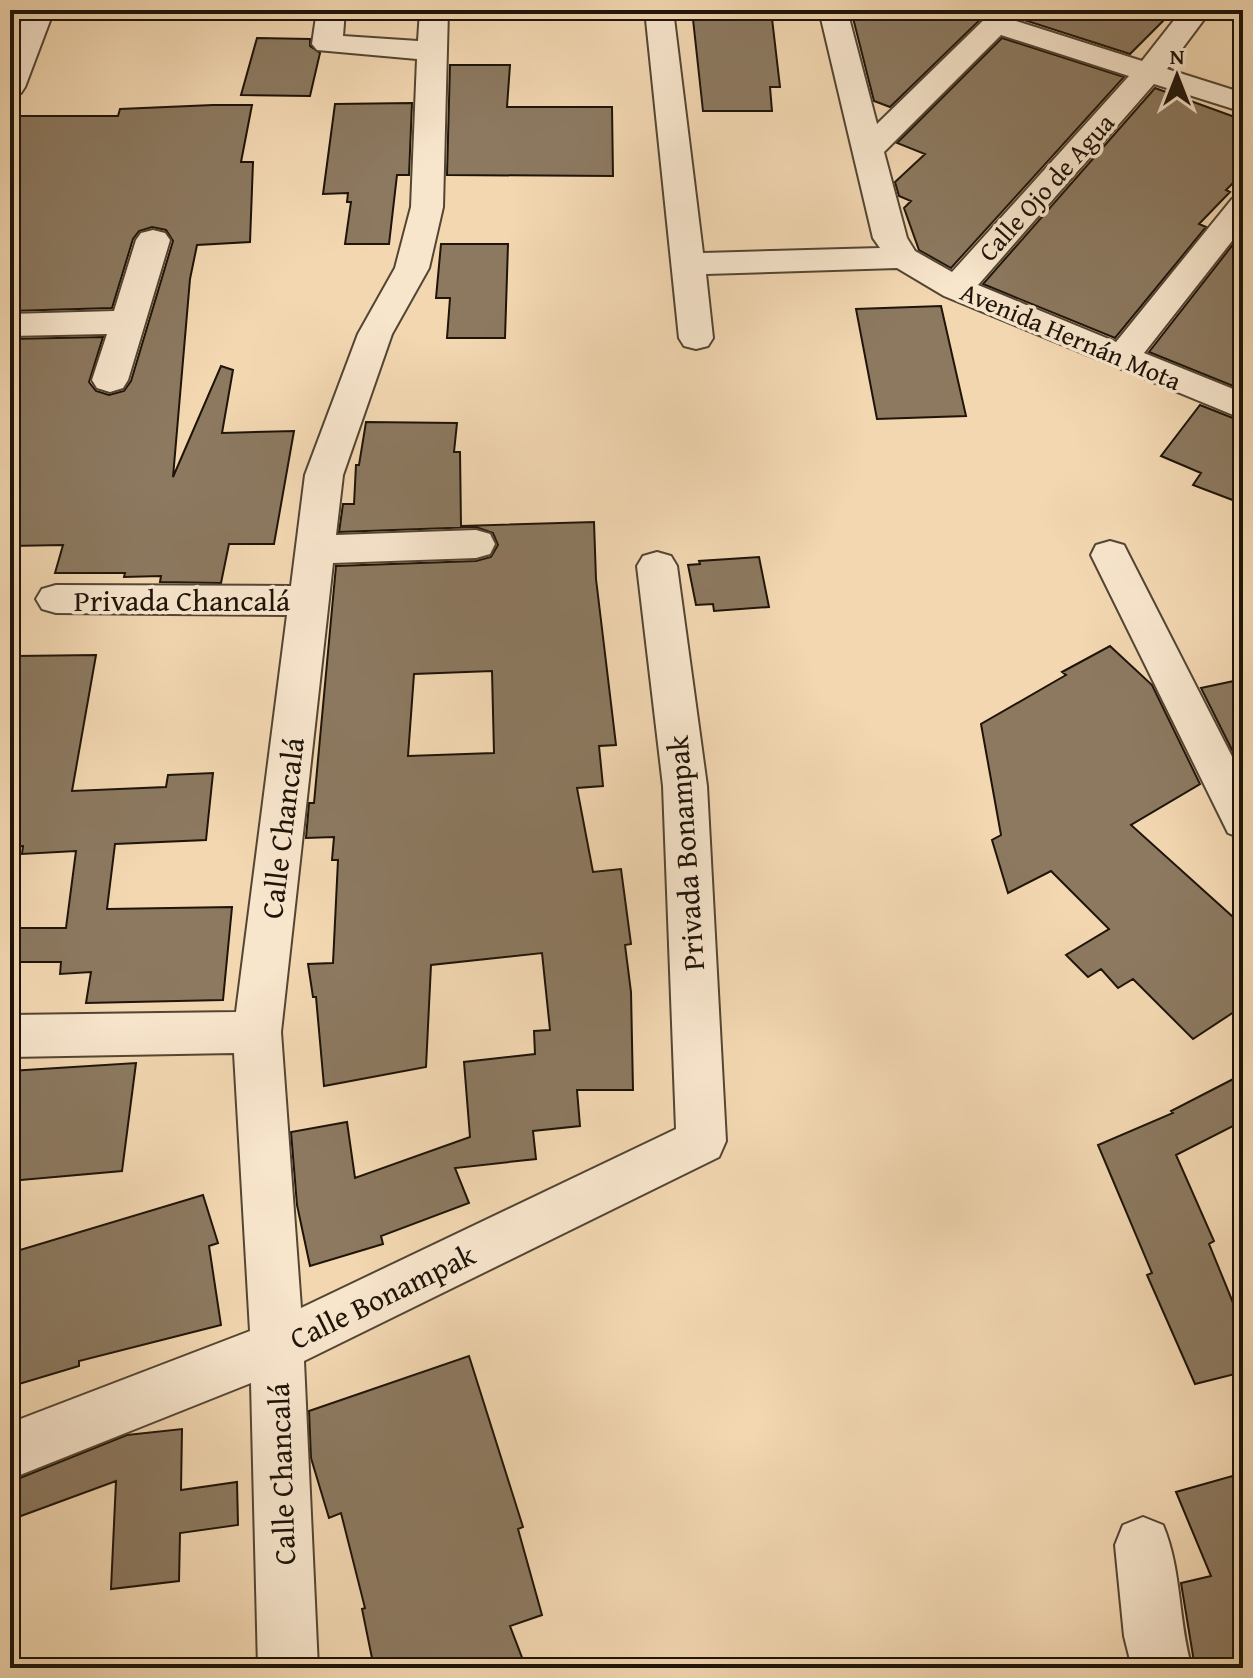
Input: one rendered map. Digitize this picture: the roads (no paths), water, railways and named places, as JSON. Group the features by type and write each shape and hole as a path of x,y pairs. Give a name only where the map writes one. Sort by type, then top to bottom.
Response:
{"street":[{"path":"10,87 40,10"},
{"path":"331,10 327,44 433,30"},
{"path":"659,10 696,338"},
{"path":"833,10 890,238 903,258"},
{"name":"Calle Ojo de Agua","path":"956,289 1148,73 1197,10"},
{"path":"869,149 1003,17 1148,73 1243,103"},
{"name":"Calle Chancalá","path":"288,1668 277,1347 257,1032 324,475 375,334 412,268 427,207 433,30"},
{"path":"1122,357 1243,206"},
{"path":"110,380 153,240"},
{"path":"688,264 903,258"},
{"name":"Avenida Hernán Mota","path":"903,258 956,289 1243,407"},
{"path":"10,325 128,322"},
{"path":"315,550 476,544"},
{"path":"1110,555 1243,821"},
{"name":"Privada Bonampak","path":"657,566 685,786 701,1141"},
{"name":"Privada Chancalá","path":"56,599 309,601"},
{"path":"10,1036 257,1032"},
{"name":"Calle Bonampak","path":"10,1451 277,1347 701,1141"},
{"path":"1143,1545 1153,1636 1162,1668"}]}
